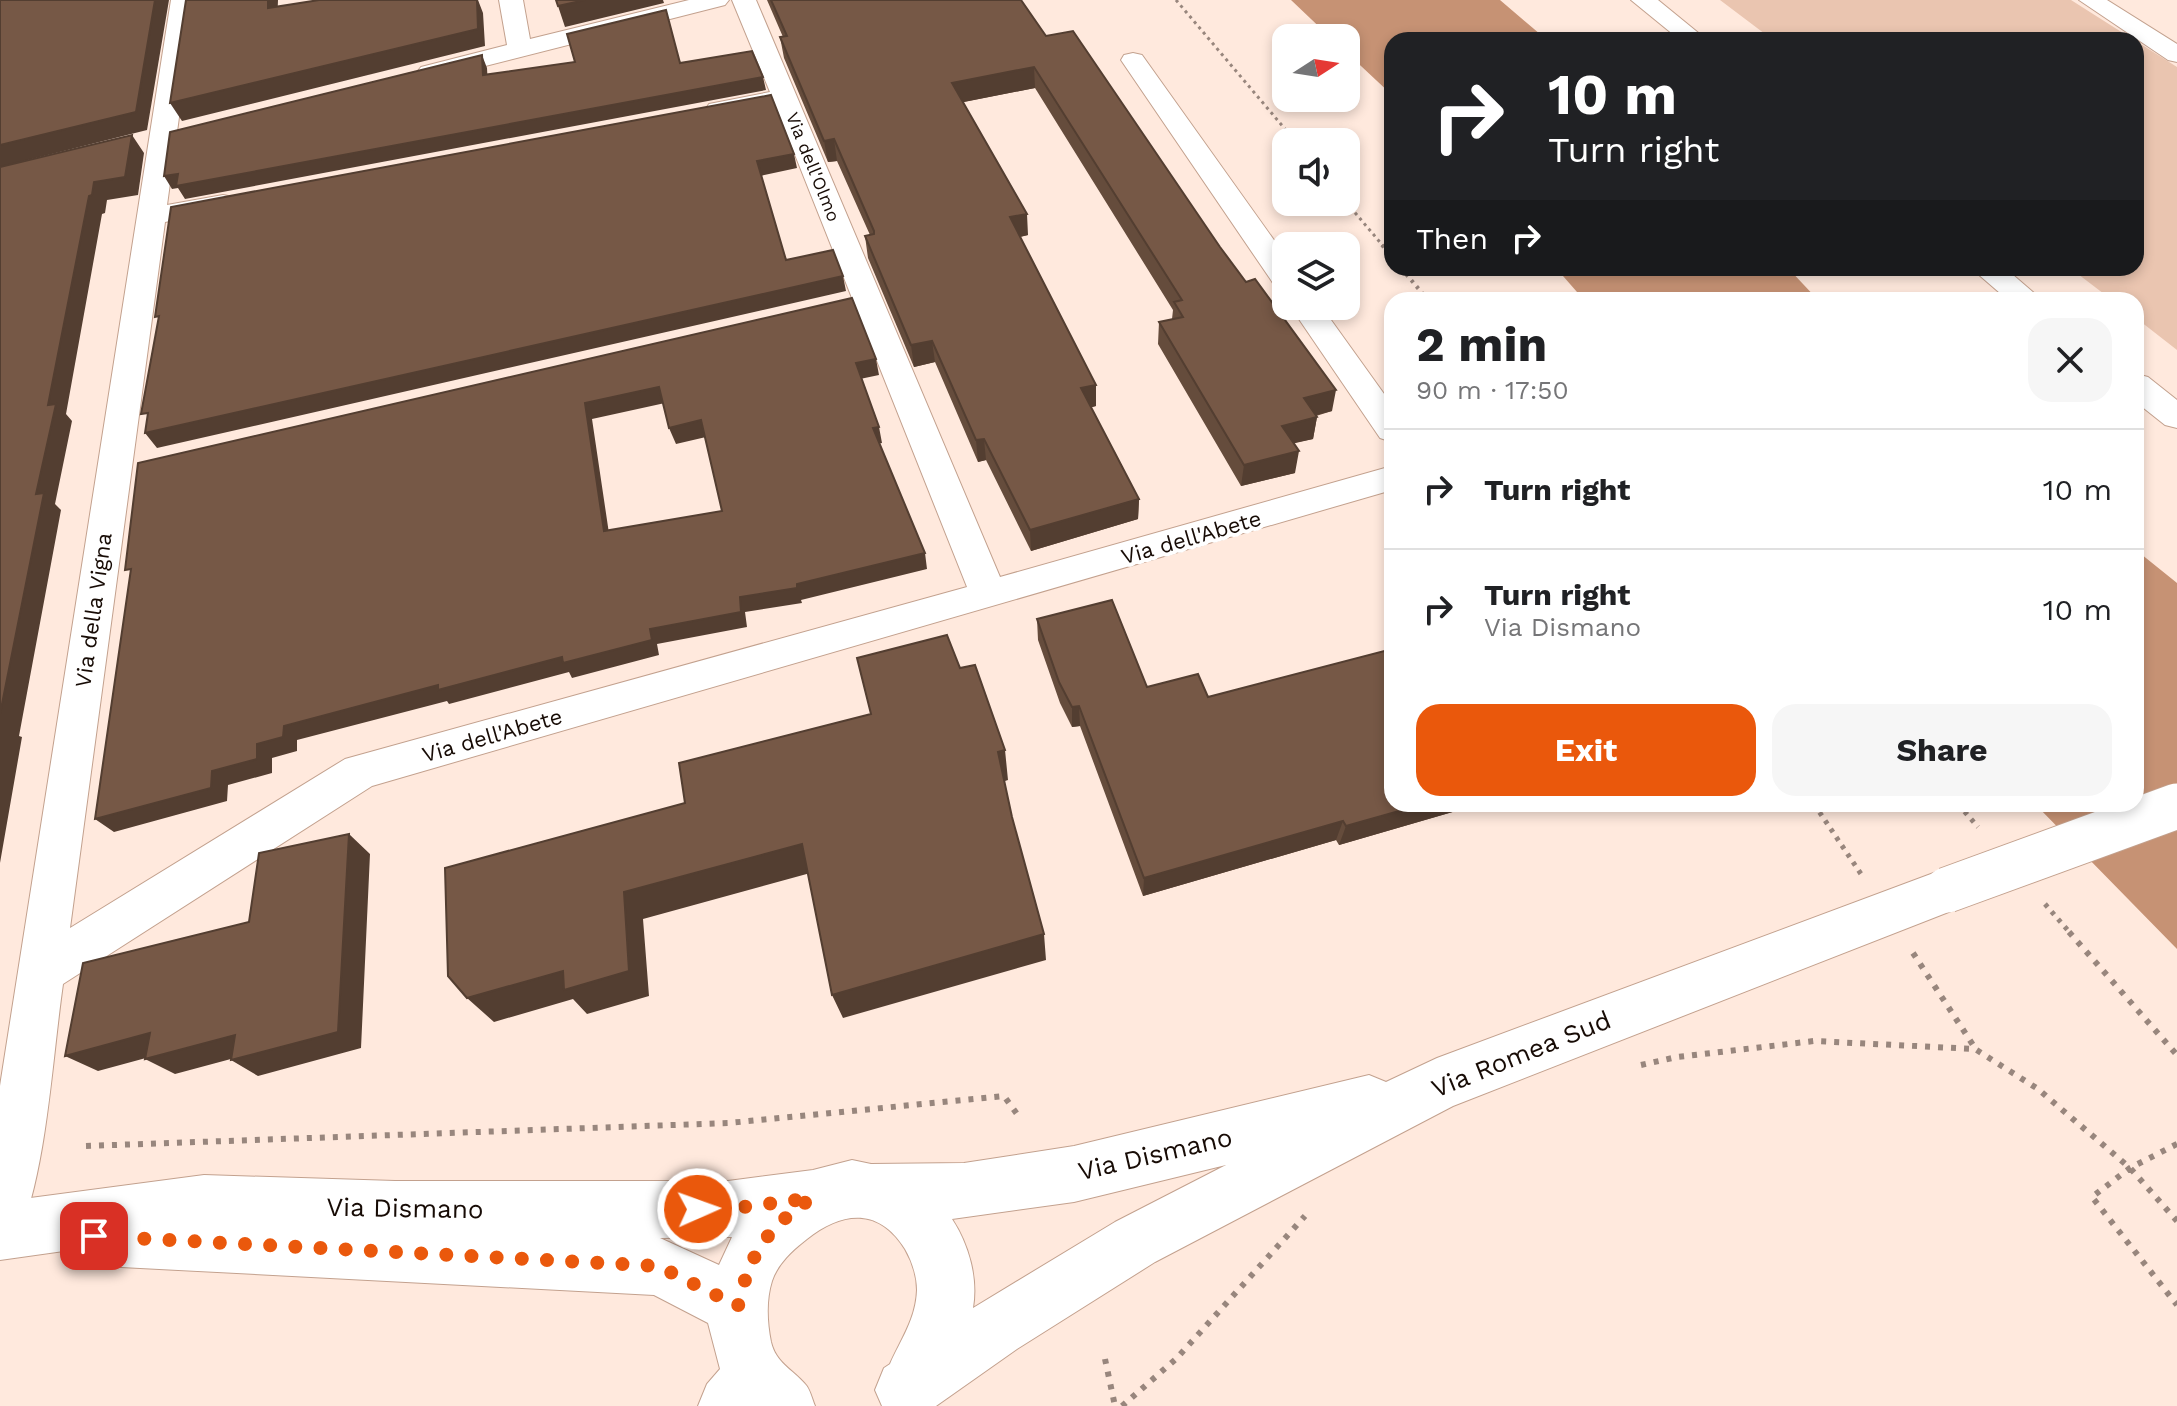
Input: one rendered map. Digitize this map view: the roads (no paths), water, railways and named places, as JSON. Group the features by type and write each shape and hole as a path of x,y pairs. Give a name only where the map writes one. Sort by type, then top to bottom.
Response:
{"main road":[{"name":"Via Romea Sud","path":"895,1398 996,1328 1135,1242 1437,1085 1887,912 2177,806"},
{"name":"Via Dismano","path":"0,1231 204,1203 395,1210 712,1209 812,1198 841,1190 964,1191 1074,1174 1437,1085"},
{"path":"869,1190 899,1200 924,1221 941,1250 948,1285 945,1322 930,1359 895,1398"},
{"path":"755,1396 739,1343 738,1306 746,1272 763,1240 785,1216 812,1198"},
{"name":"Via Dismano","path":"0,1231 658,1266 738,1306"}],"street":[{"name":"Via della Vigna","path":"0,1220 16,1144 39,973 128,469 152,216 183,0"},
{"path":"511,0 520,50"},
{"path":"411,76 717,0"},
{"path":"744,0 785,97"},
{"path":"1643,0 1685,32"},
{"path":"2091,0 2141,32"},
{"path":"2144,34 2177,55"},
{"path":"1133,60 1272,259"},
{"name":"Via dell'Olmo","path":"692,115 785,97 852,303 989,595"},
{"path":"152,216 244,198"},
{"path":"1996,276 2017,292"},
{"path":"1315,320 1384,419"},
{"path":"2144,391 2177,417"},
{"name":"Via dell'Abete","path":"39,973 360,772 1384,480"}]}
